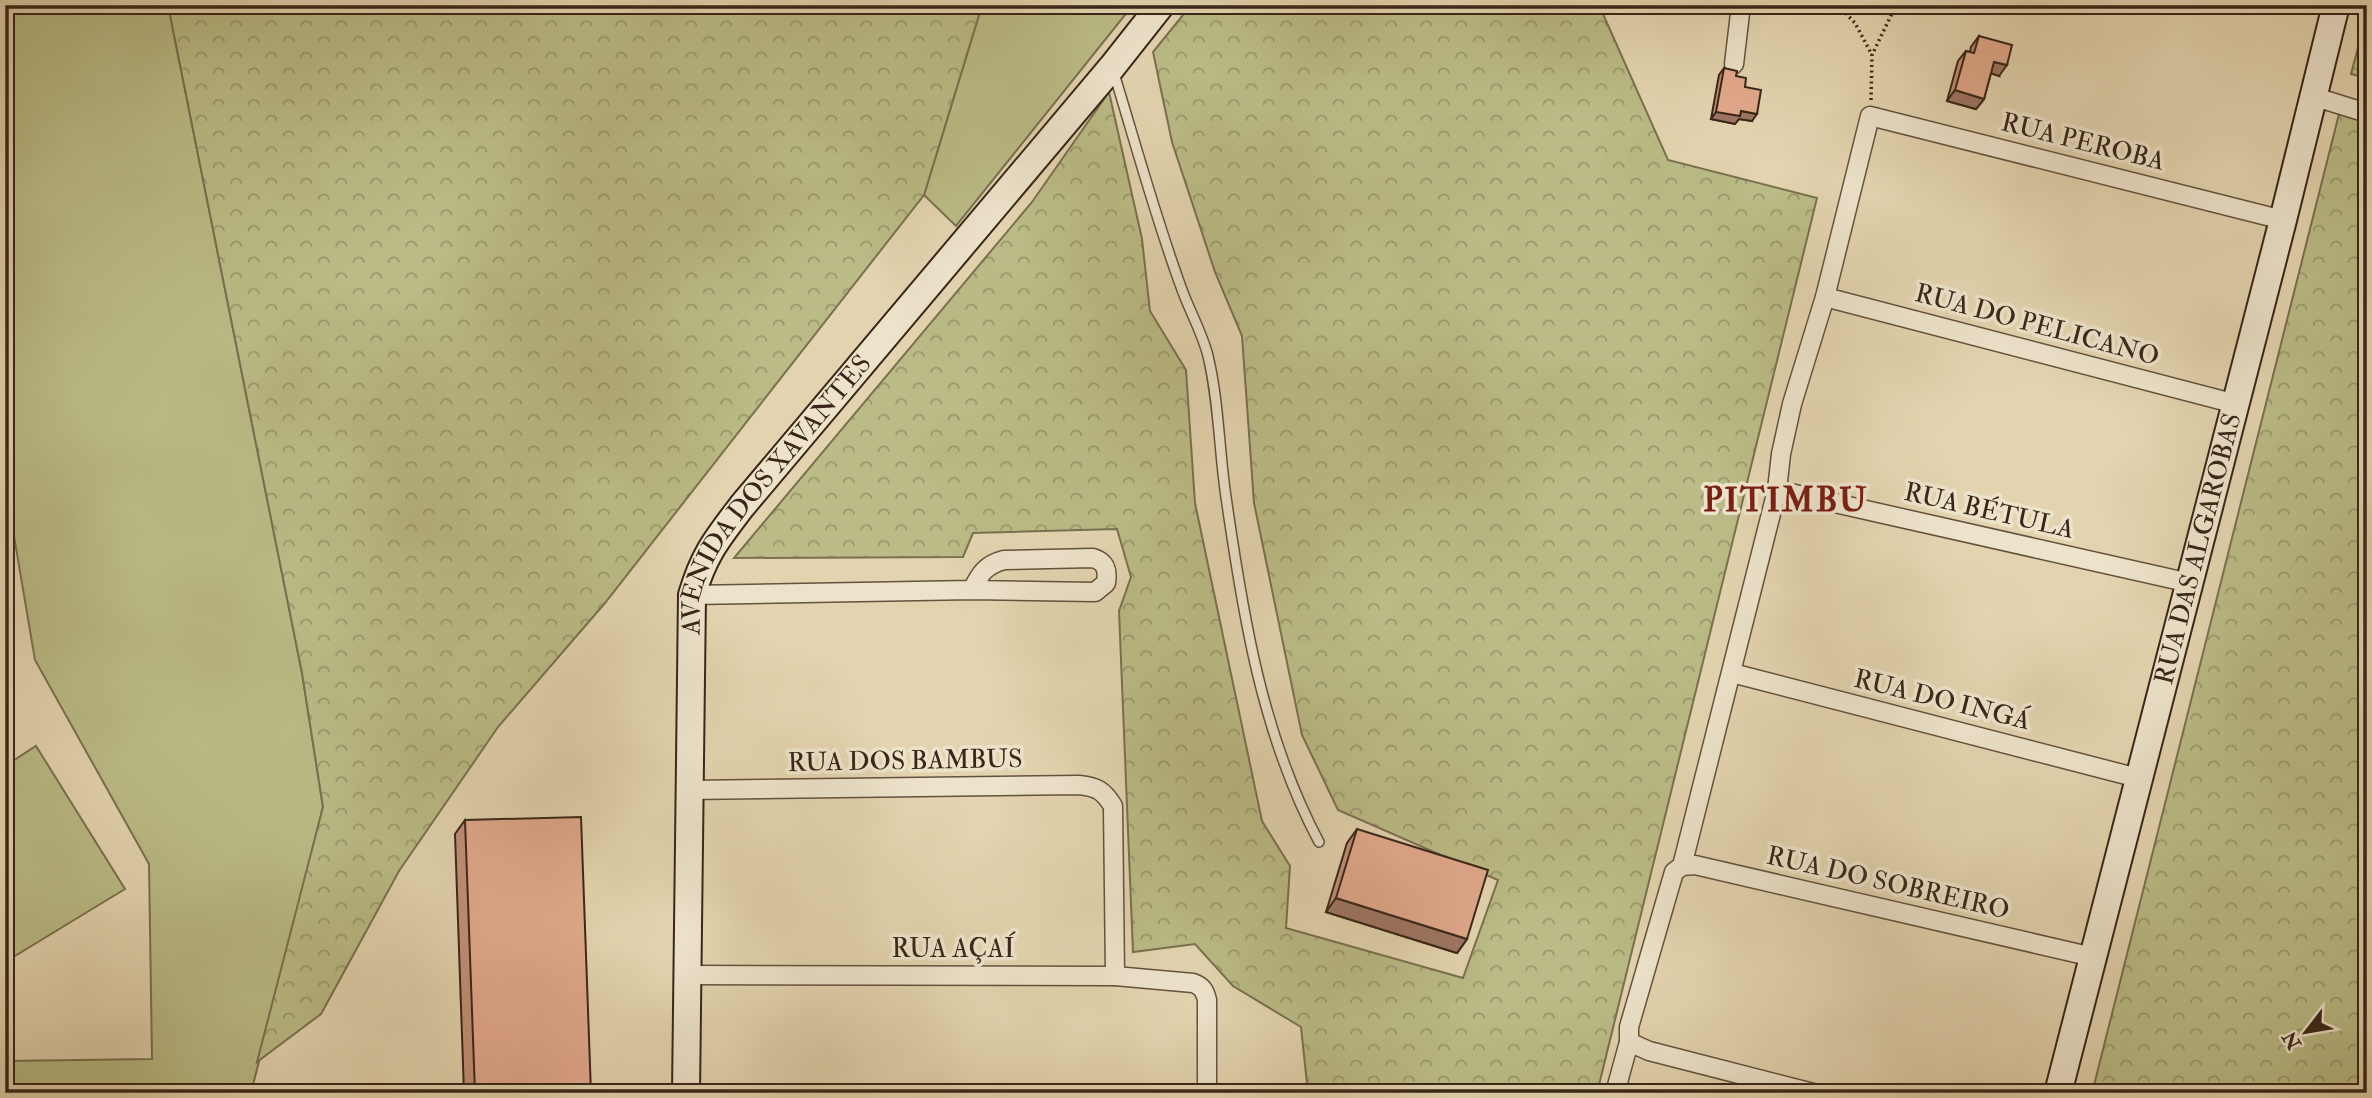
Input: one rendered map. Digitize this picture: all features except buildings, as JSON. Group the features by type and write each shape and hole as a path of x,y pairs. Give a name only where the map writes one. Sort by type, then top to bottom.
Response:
{"main road":[{"name":"AVENIDA DOS XAVANTES","path":"686,1093 692,595 709,550 742,506 1161,5"},
{"name":"RUA DAS ALGAROBAS","path":"2059,1093 2336,5"}],"street":[{"path":"1734,64 1741,5"},
{"path":"2312,96 2367,113"},
{"path":"1615,1093 1629,1042 1629,1027 1678,869 1732,673 1777,490 1792,404 1825,297 1870,116"},
{"name":"RUA PEROBA","path":"1870,116 2283,220"},
{"name":"RUA DO PELICANO","path":"1825,297 2236,404"},
{"name":"RUA BÉTULA","path":"1777,490 2190,583"},
{"path":"692,595 972,590 1095,592 1106,583 1106,567 1093,558 1004,560 982,570 972,590"},
{"name":"RUA DO INGÁ","path":"1732,673 2138,778"},
{"name":"RUA DOS BAMBUS","path":"689,790 1079,785 1097,787 1113,806 1115,976"},
{"name":"RUA DO SOBREIRO","path":"1678,869 1695,865 2093,957"},
{"name":"RUA AÇAÍ","path":"688,975 1115,976 1193,982 1205,991 1207,1000 1207,1093"},
{"path":"1629,1042 1649,1051 1812,1093"}],"lane":[{"path":"1112,66 1181,287 1208,355 1226,496 1252,657 1280,757 1303,813 1319,842"}],"path":[{"path":"1838,5 1855,23 1872,55"},
{"path":"1870,116 1872,55 1896,5"}],"green space":[{"path":"5,5 168,5 302,673 323,807 251,1093 5,1093 5,1061 152,1059 149,864 35,660 5,483"},
{"path":"168,5 982,5 924,195 605,603 498,727 399,871 321,1014 257,1062 323,807 302,673"},
{"path":"982,5 1133,5 956,226 924,195"},
{"path":"1191,5 1599,5 1668,160 1817,198 1597,1093 1308,1093 1301,1027 1233,986 1195,944 1133,952 1119,611 1131,577 1117,529 973,533 963,557 734,558 1032,202 1109,92 1142,239 1150,311 1186,370 1195,503 1262,821 1290,866 1286,928 1463,978 1498,880 1338,810 1302,735 1254,503 1242,336 1215,272 1172,142 1153,52"},
{"path":"2367,14 2367,78 2351,74"},
{"path":"2339,114 2367,122 2367,1083 2364,1093 2092,1093"},
{"path":"36,746 125,889 5,962 5,766"}],"district":[{"name":"PITIMBU","path":"1786,500"}]}
